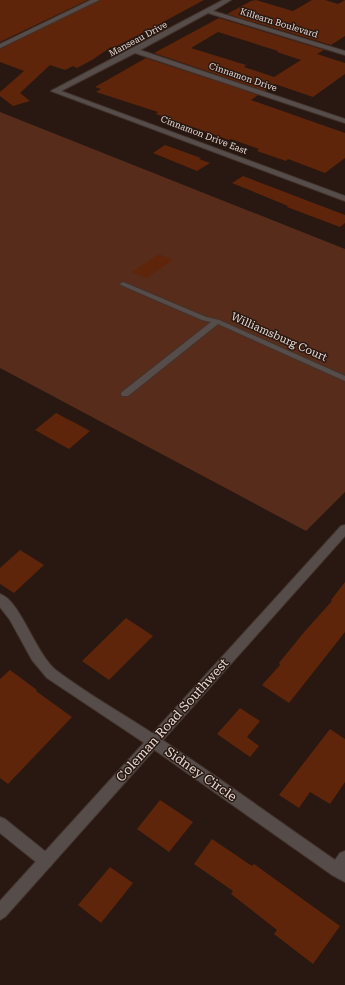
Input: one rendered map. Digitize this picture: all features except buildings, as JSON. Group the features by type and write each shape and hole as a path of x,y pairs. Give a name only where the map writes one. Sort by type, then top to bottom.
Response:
{"street":[{"path":"0,46 96,0"},
{"name":"Manseau Drive","path":"55,91 79,80 228,0"},
{"name":"Killearn Boulevard","path":"207,11 345,53"},
{"name":"Cinnamon Drive","path":"136,50 345,121"},
{"name":"Cinnamon Drive East","path":"55,91 345,199"},
{"name":"Coleman Road Southwest","path":"0,912 345,529"},
{"name":"Sidney Circle","path":"0,599 8,605 34,655 43,667 103,709 342,868"},
{"path":"0,824 46,861"}],"lane":[{"name":"Williamsburg Court","path":"123,284 204,319 217,321 345,379"},
{"path":"125,394 217,321"}],"shaded area":[{"path":"0,112 345,249 345,492 306,531 0,368"}]}
